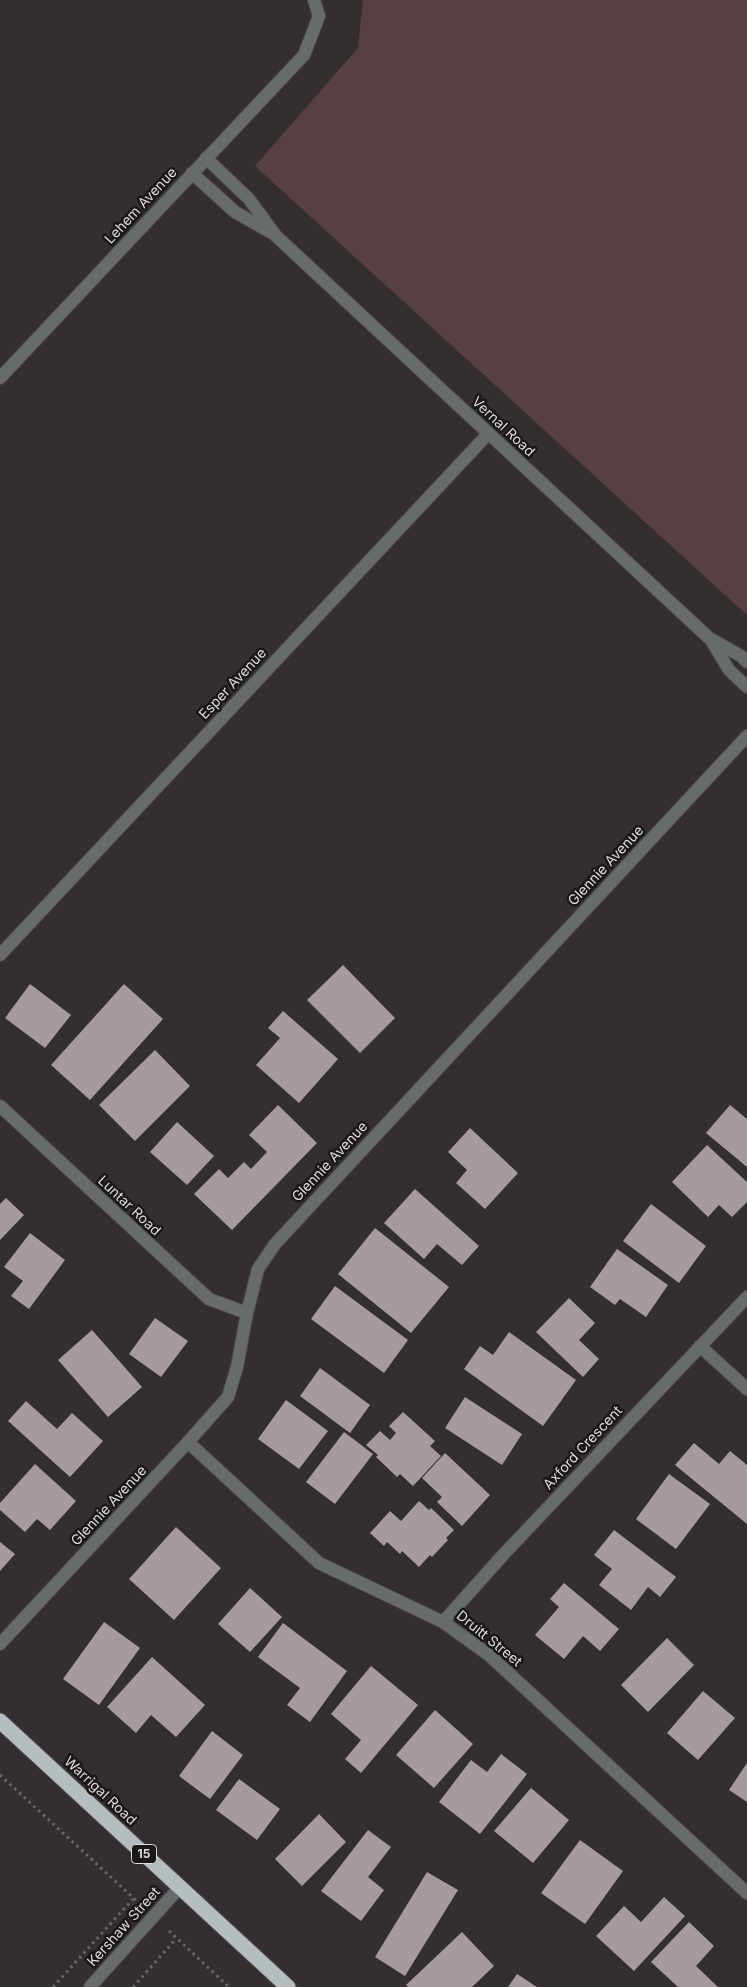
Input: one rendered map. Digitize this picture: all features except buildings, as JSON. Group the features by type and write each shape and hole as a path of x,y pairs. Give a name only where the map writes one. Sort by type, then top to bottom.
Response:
{"highway":[{"name":"Warrigal Road","path":"0,1721 288,1987"}],"street":[{"name":"Lehem Avenue","path":"0,378 304,55 319,16 314,0"},
{"name":"Vernal Road","path":"206,158 249,199 276,236 488,434 709,638 741,656 747,662"},
{"name":"Vernal Road","path":"192,173 235,212 276,236"},
{"name":"Esper Avenue","path":"0,955 488,434"},
{"name":"Vernal Road","path":"709,638 730,670 747,687"},
{"name":"Glennie Avenue","path":"0,1644 228,1397 238,1367 258,1269 274,1244 747,736"},
{"name":"Luntar Road","path":"0,1106 209,1299 248,1313"},
{"name":"Axford Crescent","path":"443,1622 510,1547 747,1297"},
{"path":"700,1346 747,1389"},
{"name":"Druitt Street","path":"188,1442 319,1563 443,1622 489,1655 747,1893"},
{"name":"Kershaw Street","path":"90,1987 180,1887"}],"path":[{"path":"0,1776 229,1987"},
{"path":"53,1987 133,1898"},
{"path":"133,1987 176,1938"}],"shaded area":[{"path":"363,0 747,0 747,615 255,166 358,48"}]}
